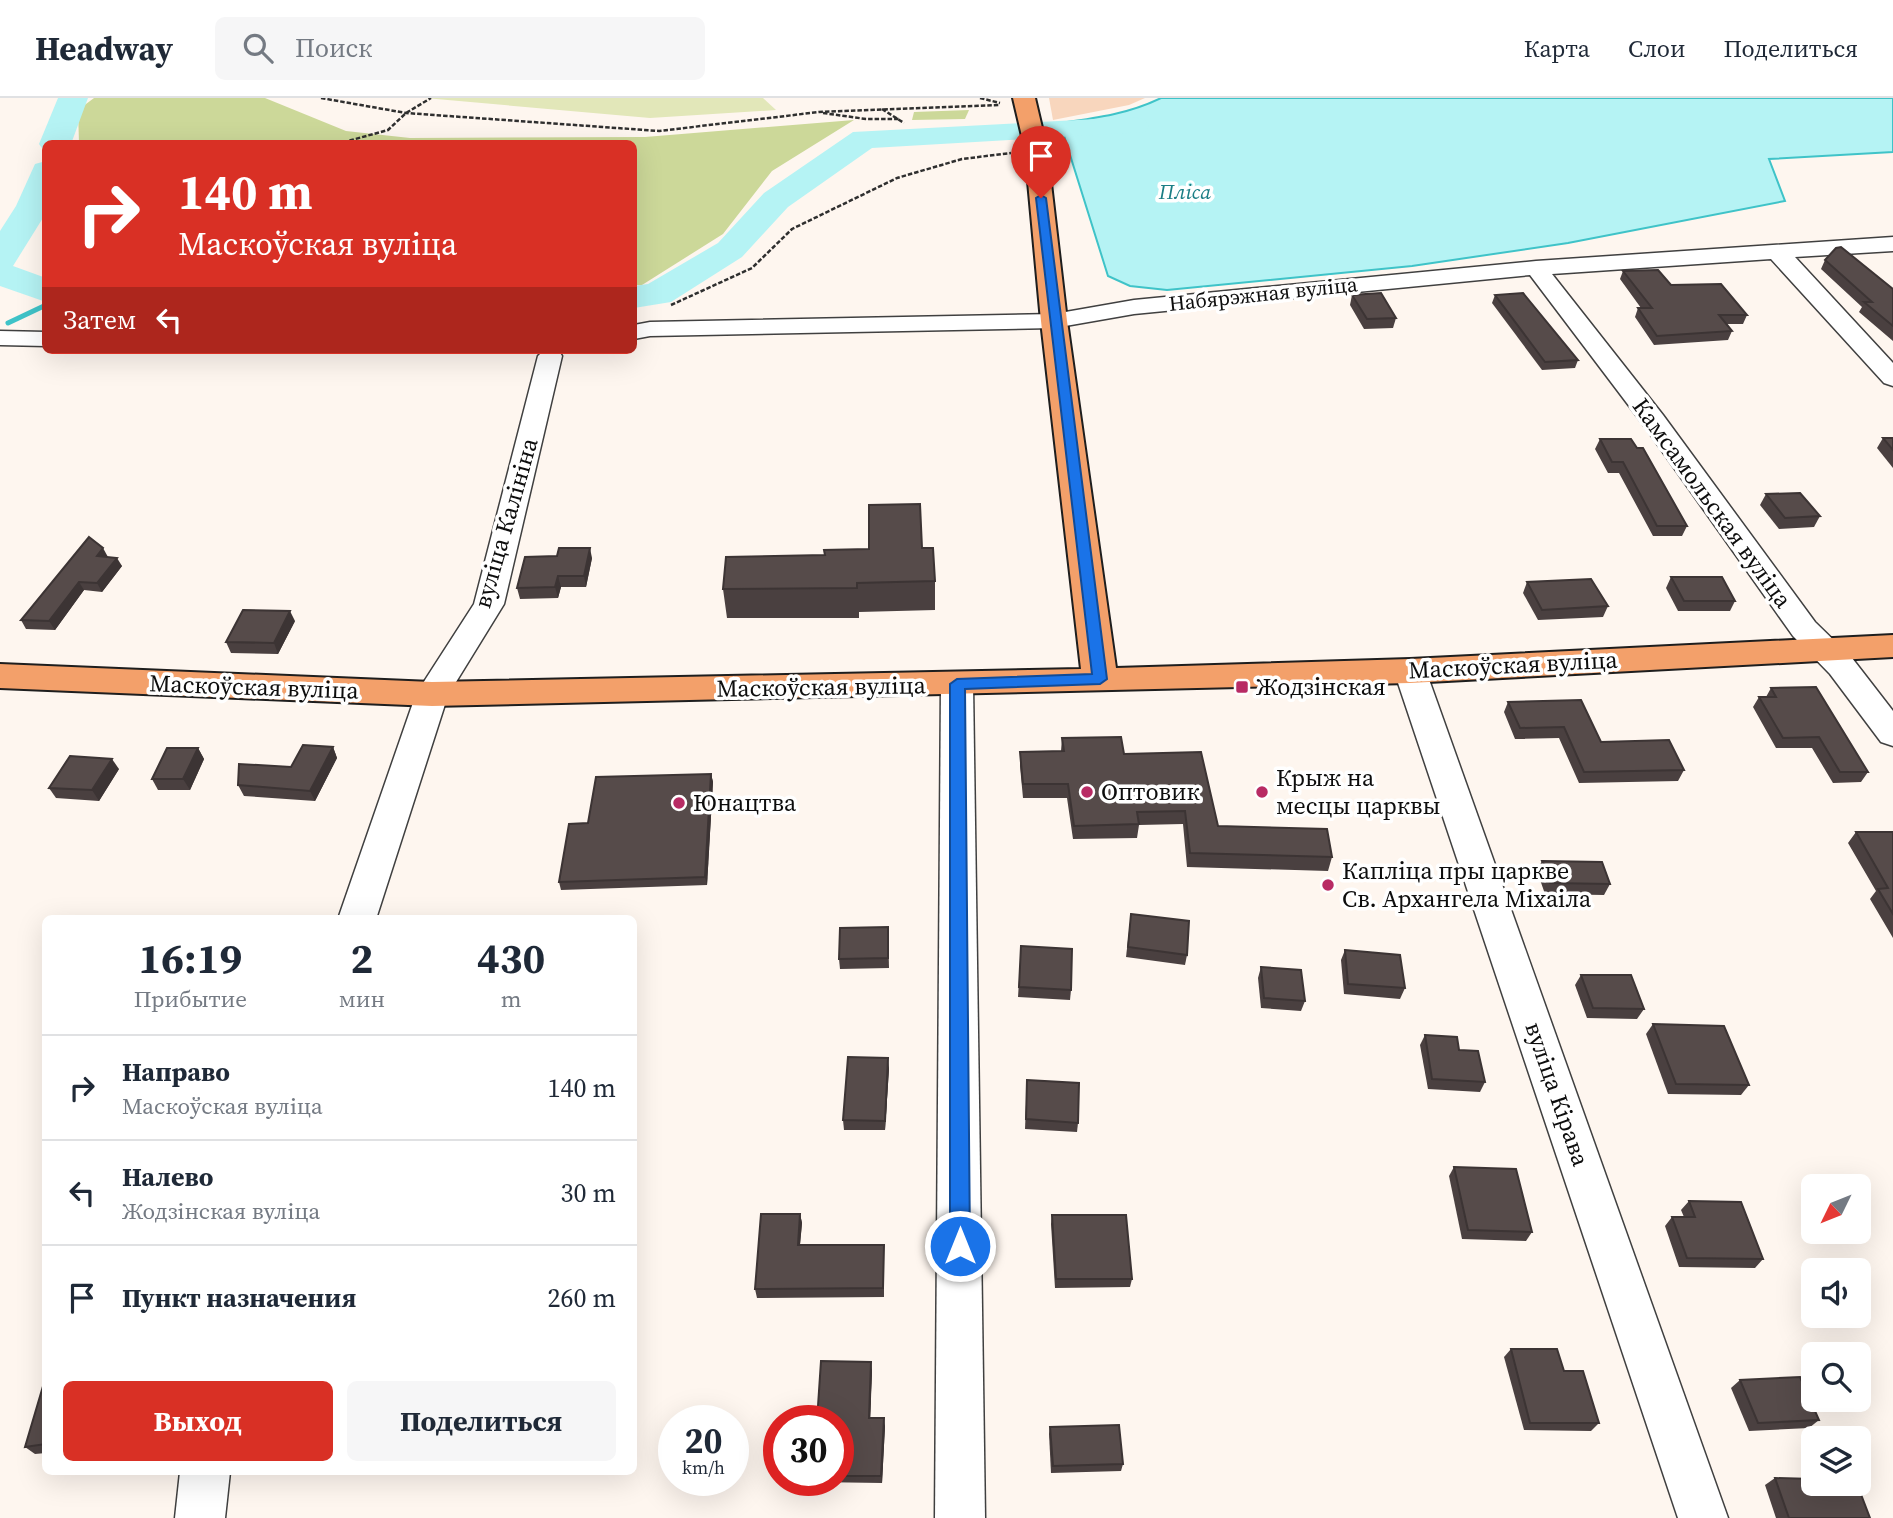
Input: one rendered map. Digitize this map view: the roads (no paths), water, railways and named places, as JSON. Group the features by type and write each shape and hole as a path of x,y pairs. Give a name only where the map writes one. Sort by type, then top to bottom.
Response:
{"main road":[{"path":"1024,98 1027,142 1054,321 1100,679"},
{"name":"Маскоўская вуліца","path":"0,676 432,694 957,684 1410,671 1893,646"}],"street":[{"name":"Набярэжная вуліца","path":"637,331 650,329 1054,321 1134,307 1536,268 1893,244"},
{"path":"1777,253 1893,378"},
{"name":"Камсамольская вуліца","path":"1536,268 1654,421 1804,629 1825,649 1893,734"},
{"path":"0,338 42,339"},
{"name":"вуліца Калініна","path":"358,915 432,694 489,604 551,354"},
{"name":"вуліца Кірава","path":"1410,671 1703,1518"},
{"path":"957,684 960,1518"},
{"path":"200,1518 205,1475"}],"water":[{"name":"Пліса","path":"1161,98 1893,98 1893,152 1769,159 1785,201 1568,243 1412,266 1167,290 1130,286 1108,276 1060,123 1124,112"}],"waterway":[{"name":"Пліса","path":"57,140 73,98"},
{"name":"Пліса","path":"637,297 658,294 730,250 776,200 864,139 1134,126"},
{"name":"Пліса","path":"0,259 33,206 42,182"},
{"name":"Пліса","path":"0,274 42,290"},
{"path":"8,323 42,307"}],"place":[{"name":"Жодзінская","path":"1242,687"},
{"name":"Оптовик","path":"1087,792"},
{"name":"Крыж на месцы царквы","path":"1262,792"},
{"name":"Юнацтва","path":"679,803"},
{"name":"Капліца пры царкве Св. Архангела Міхаіла","path":"1328,885"}]}
